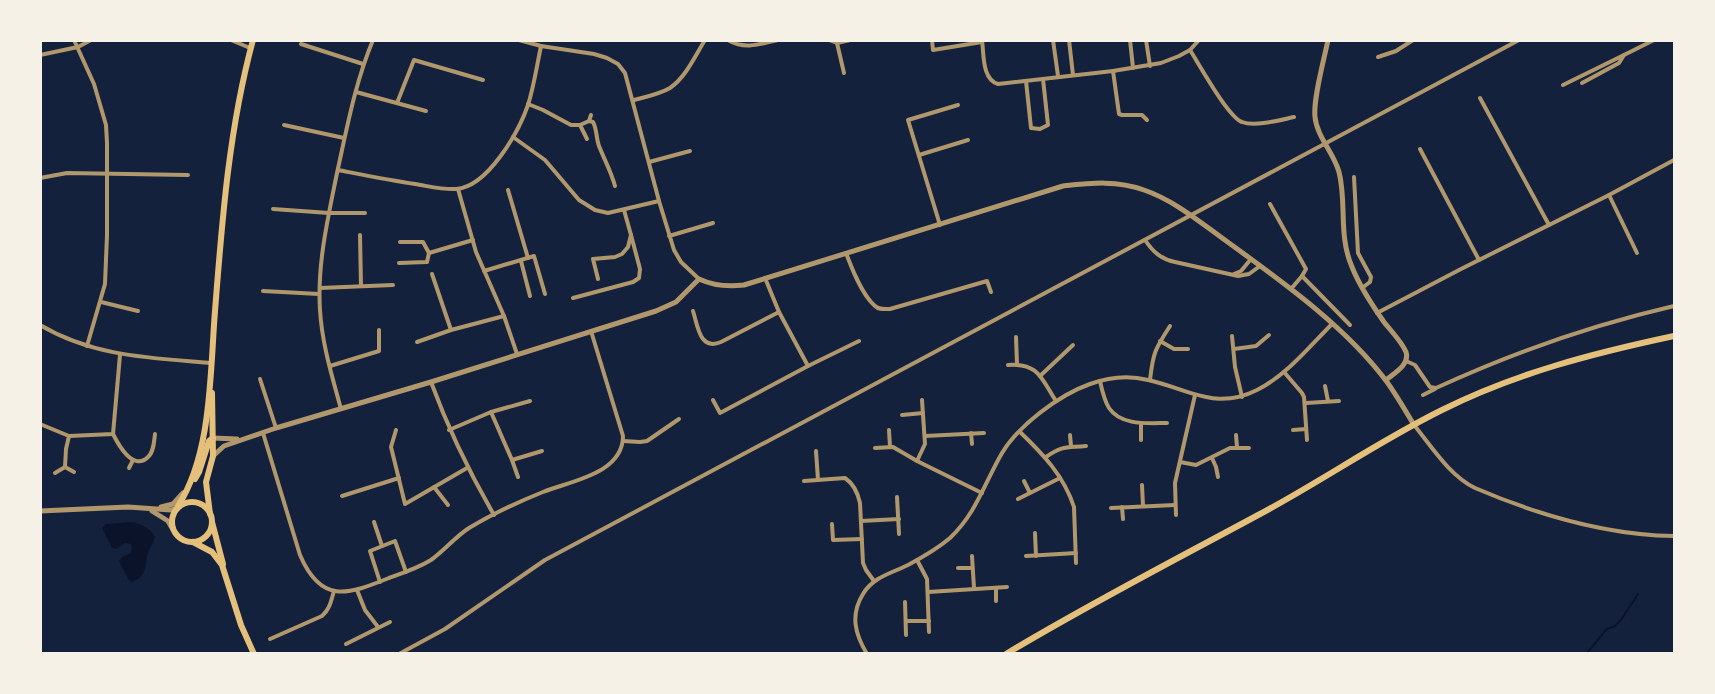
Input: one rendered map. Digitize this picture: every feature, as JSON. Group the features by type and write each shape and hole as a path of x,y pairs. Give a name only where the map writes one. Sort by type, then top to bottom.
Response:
{"main road":[{"path":"183,498 196,468 203,439 212,363 225,193 234,132 252,44"},
{"path":"1006,654 1174,559 1263,513 1443,409 1549,367 1604,351 1674,336"},
{"path":"212,363 213,456 206,482 211,518 226,580"},
{"path":"213,438 209,441 199,472 172,517 172,528 181,539 208,549 222,565 241,625 254,654"},
{"path":"177,507 185,502 195,502 204,505 211,518 208,534 201,540 193,542"}],"street":[{"path":"74,40 94,84 106,125 108,173 105,284 87,346"},
{"path":"40,55 78,47 91,40"},
{"path":"231,40 252,44"},
{"path":"341,409 323,336 320,291 324,241 344,138 363,64 373,40"},
{"path":"519,40 541,46 594,54 618,64 625,73 634,100 648,162 674,250 681,262 699,279 708,283 732,286 765,278 1063,186 1109,182 1132,186 1155,194 1175,205 1291,289 1332,324 1386,380 1414,425 1459,478 1479,490 1570,521 1629,534 1674,537"},
{"path":"634,100 669,88 678,82 705,40"},
{"path":"728,40 744,46 777,40"},
{"path":"830,40 837,43 850,40"},
{"path":"932,40 933,50 982,41 987,77 991,82 998,84 1150,66 1170,60 1190,50 1199,40"},
{"path":"1053,40 1058,76"},
{"path":"1069,40 1073,75"},
{"path":"1130,40 1133,68"},
{"path":"1146,40 1150,66"},
{"path":"1328,40 1315,109 1317,126 1339,172 1343,225 1351,266 1377,313 1406,352 1406,361 1386,380"},
{"path":"1378,57 1396,51 1413,40"},
{"path":"399,654 445,629 545,560 1519,40"},
{"path":"1563,85 1654,40"},
{"path":"837,43 844,73"},
{"path":"301,44 363,64"},
{"path":"338,170 437,188 458,189 472,183 484,175 513,137 528,104 541,46"},
{"path":"1190,50 1210,84 1240,122 1253,124 1294,117"},
{"path":"1582,83 1619,63 1624,55"},
{"path":"397,103 414,60 483,80"},
{"path":"1113,71 1119,114 1142,115 1147,120"},
{"path":"1026,81 1031,128 1040,129 1048,125 1043,79"},
{"path":"356,92 426,111"},
{"path":"1480,98 1549,225"},
{"path":"528,104 571,125 580,125 588,121 591,115"},
{"path":"940,225 908,120 958,105"},
{"path":"588,121 595,125 597,141 612,172 615,186"},
{"path":"284,125 344,138"},
{"path":"580,125 587,138"},
{"path":"513,137 545,160 579,200 595,210 608,213 659,201"},
{"path":"919,155 968,140"},
{"path":"1420,149 1479,260"},
{"path":"648,162 690,151"},
{"path":"1377,313 1674,161"},
{"path":"40,178 67,173 188,174"},
{"path":"1354,177 1358,253 1371,277 1370,282 1362,288"},
{"path":"458,189 484,271 504,316 517,354"},
{"path":"508,190 528,258"},
{"path":"1608,195 1637,253"},
{"path":"1270,204 1306,269 1291,289"},
{"path":"273,209 365,213"},
{"path":"573,298 633,282 639,278 640,269 624,210"},
{"path":"669,236 713,223"},
{"path":"360,235 361,286"},
{"path":"598,279 593,259 622,254 628,247 631,235"},
{"path":"429,253 473,240"},
{"path":"1145,240 1154,252 1167,260 1224,273 1245,275 1254,272 1260,266"},
{"path":"399,263 427,262 429,253 423,242 400,242"},
{"path":"846,253 854,275 875,307 881,309 890,309 987,281 991,292"},
{"path":"484,271 534,256 545,294"},
{"path":"1224,273 1239,272 1251,259"},
{"path":"521,261 530,296"},
{"path":"432,274 451,330"},
{"path":"1302,276 1350,325"},
{"path":"765,278 779,312 808,366"},
{"path":"213,456 224,446 276,428 431,382 666,307 687,292 699,279"},
{"path":"262,291 320,291 393,285"},
{"path":"101,302 138,311"},
{"path":"1423,395 1468,373 1545,343 1674,306"},
{"path":"693,311 702,337 707,344 711,345 722,342 779,312"},
{"path":"417,342 504,316"},
{"path":"867,654 858,636 855,618 861,597 868,587 874,581 936,548 958,530 972,513 1002,452 1027,424 1056,401 1100,381 1116,377 1150,380 1195,395 1222,400 1242,397 1266,385 1284,372 1332,324"},
{"path":"40,326 87,346 120,355 212,363"},
{"path":"1150,380 1153,356 1170,326"},
{"path":"330,366 379,351 379,330"},
{"path":"263,433 300,555 307,571 314,581 323,587 343,592 357,590 431,560 458,536 494,514 543,491 596,473 614,460 623,441 591,331"},
{"path":"1234,349 1256,346 1269,335"},
{"path":"1232,336 1235,368 1242,397"},
{"path":"1016,337 1017,364"},
{"path":"713,400 720,413 859,341"},
{"path":"1160,341 1174,348 1188,349"},
{"path":"1040,376 1073,345"},
{"path":"120,355 113,434 120,447 133,460 149,457 153,450 155,434"},
{"path":"1406,361 1415,365 1430,387 1436,388"},
{"path":"1008,365 1017,364 1030,367 1040,376 1056,401"},
{"path":"1284,372 1302,393 1306,403 1307,441"},
{"path":"260,379 276,428"},
{"path":"1100,381 1105,398 1113,412 1122,418 1141,423 1167,423"},
{"path":"431,382 449,430 467,468 494,514"},
{"path":"1325,386 1328,401"},
{"path":"1176,516 1175,483 1195,395"},
{"path":"917,461 925,444 922,400"},
{"path":"1306,403 1339,400"},
{"path":"449,430 491,412 530,401"},
{"path":"491,412 518,477"},
{"path":"902,415 923,413"},
{"path":"623,441 647,441 679,418"},
{"path":"1141,423 1141,440"},
{"path":"40,424 69,436 113,434"},
{"path":"1293,430 1306,429"},
{"path":"396,430 391,447 405,504 467,468"},
{"path":"889,430 890,447"},
{"path":"1020,432 1046,457 1060,478 1074,507 1076,563"},
{"path":"971,433 972,444"},
{"path":"925,436 984,433"},
{"path":"1070,435 1071,446"},
{"path":"1236,435 1237,447"},
{"path":"65,467 69,436"},
{"path":"213,438 242,440"},
{"path":"1046,457 1058,449 1086,446"},
{"path":"875,448 893,447 982,493"},
{"path":"1180,462 1196,465 1230,448 1249,448"},
{"path":"512,460 542,451"},
{"path":"816,452 818,480"},
{"path":"1212,458 1218,477"},
{"path":"129,468 133,460"},
{"path":"65,467 74,472"},
{"path":"55,473 65,467"},
{"path":"145,508 166,506 174,502 186,488 196,468"},
{"path":"342,496 399,478"},
{"path":"804,481 845,478 859,495 863,562 874,581"},
{"path":"1018,499 1060,478"},
{"path":"1024,481 1030,493"},
{"path":"1142,485 1143,506"},
{"path":"434,487 448,505"},
{"path":"897,497 899,534"},
{"path":"1111,508 1175,505"},
{"path":"40,511 128,507 171,510 177,507"},
{"path":"1122,507 1123,519"},
{"path":"145,508 165,518 172,528"},
{"path":"861,521 899,519"},
{"path":"374,522 382,546"},
{"path":"832,524 833,540 862,539"},
{"path":"1035,533 1036,556"},
{"path":"380,582 370,550 395,541 406,572"},
{"path":"1026,556 1076,553"},
{"path":"972,556 974,589"},
{"path":"917,560 927,579 929,632"},
{"path":"958,568 972,568"},
{"path":"928,592 1007,587"},
{"path":"996,588 996,601"},
{"path":"357,590 365,610 378,627"},
{"path":"270,639 322,616 330,605 334,591"},
{"path":"905,602 906,635"},
{"path":"346,644 390,621"},
{"path":"906,621 929,621"}],"water":[{"path":"132,522 146,527 155,537 144,572 132,582 128,579 119,561 131,553 131,544 125,543 116,549 112,548 102,528 106,524"}],"waterway":[{"path":"1586,654 1607,629 1615,626 1621,620 1638,594"}]}
